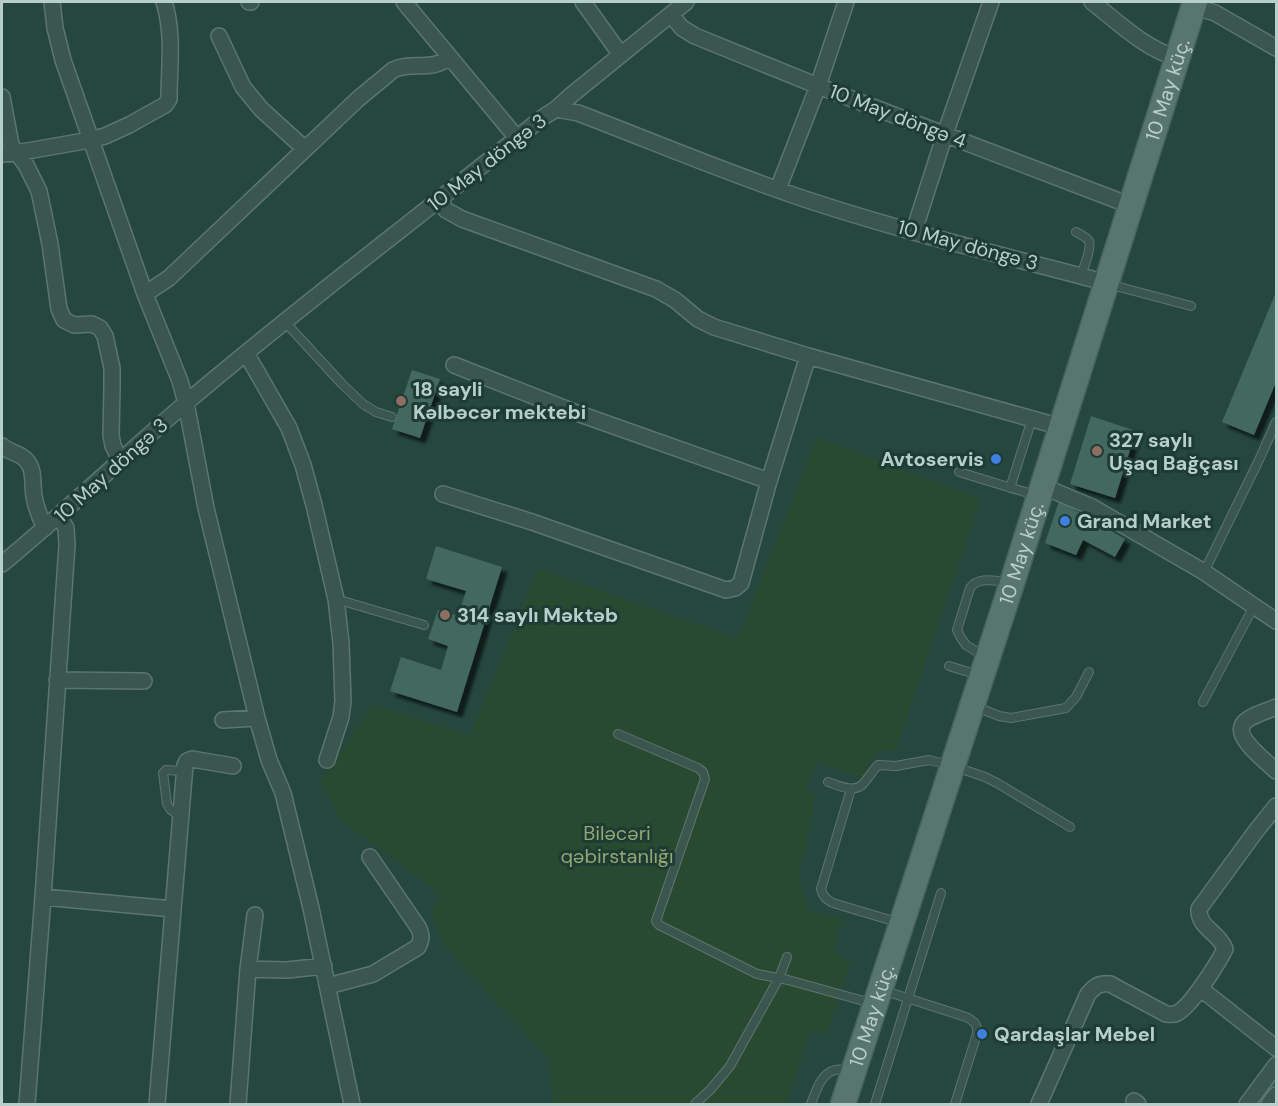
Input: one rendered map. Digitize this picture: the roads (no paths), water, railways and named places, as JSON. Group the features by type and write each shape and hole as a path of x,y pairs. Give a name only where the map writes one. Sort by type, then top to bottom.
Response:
{"main road":[{"name":"10 May küç.","path":"843,1104 1012,583 1194,4"}],"street":[{"path":"52,2 55,28 63,60 145,294 180,381 186,403 206,508 257,718 269,760 283,793 324,966 352,1104"},
{"path":"9,154 90,140 117,131 165,105 169,99 170,25 165,2"},
{"path":"404,2 517,138"},
{"path":"583,2 621,55"},
{"path":"556,109 686,2"},
{"path":"777,189 818,86 846,2"},
{"path":"914,231 991,2"},
{"path":"1092,2 1148,46 1177,58"},
{"path":"1194,4 1215,13 1276,48"},
{"name":"10 May döngə 4","path":"671,15 682,28 695,36 818,86 1132,206"},
{"path":"219,36 243,87 261,109 305,149"},
{"path":"145,294 169,278 358,99 393,70 399,67 433,65 450,58"},
{"path":"2,97 9,137 9,154"},
{"name":"10 May döngə 3","path":"2,564 246,353 376,248 556,109 578,113 818,203 1107,283"},
{"path":"9,154 26,165 39,191 50,244 59,309 64,320 74,325 92,324 100,328 105,336 112,368 111,435 113,446 121,461"},
{"path":"439,200 446,210 462,219 656,289 675,300 698,319 714,327 808,356 1061,427"},
{"path":"246,353 289,428 303,465 336,599 341,643 343,701 327,760"},
{"path":"443,494 532,522 726,590 735,588 741,583 769,481 808,356"},
{"path":"454,365 574,412 769,481"},
{"path":"2,446 9,452 23,456 32,467 34,497 45,528"},
{"path":"1041,491 1092,507 1204,572 1276,621"},
{"path":"27,1104 67,545 66,528 59,516"},
{"path":"57,680 144,681"},
{"path":"1276,707 1250,718 1243,724 1241,736 1276,771"},
{"path":"222,720 257,718"},
{"path":"158,1104 184,765 192,759 233,765"},
{"path":"1039,1104 1088,994 1094,986 1101,983 1110,984 1166,1014 1174,1015 1182,1011 1200,989 1225,949 1221,940 1201,922 1199,909 1276,806"},
{"path":"328,986 373,974 418,947 422,940 418,927 370,857"},
{"path":"43,897 173,909"},
{"path":"238,1104 255,915"},
{"path":"249,969 287,970 324,966"},
{"path":"1200,989 1276,1048"},
{"path":"1247,1104 1276,1065"},
{"path":"1269,1104 1276,1095"}],"lane":[{"path":"1076,232 1089,242 1081,276"},
{"path":"1107,283 1191,306"},
{"path":"285,322 363,404 376,412 392,417"},
{"path":"1010,488 1032,419"},
{"path":"1204,572 1276,422"},
{"path":"959,472 1010,488 1041,491"},
{"path":"985,667 966,645 957,630 970,588 981,580 1012,583"},
{"path":"336,599 424,625"},
{"path":"1203,702 1254,606"},
{"path":"949,666 985,667"},
{"path":"973,705 999,716 1011,718 1066,708 1076,697 1089,672"},
{"path":"618,734 704,772 705,779 656,921 659,925 757,974 878,997 909,999 974,1021 978,1028 977,1034 955,1104"},
{"path":"828,782 850,789 857,788 878,765 896,766 929,760 985,777 1070,827"},
{"path":"850,789 821,889 822,895 832,903 902,923"},
{"path":"875,1104 941,893"},
{"path":"695,1104 730,1066 779,978 787,957"},
{"path":"811,1104 819,1082 827,1074 836,1069 854,1071"}],"waterway":[{"path":"1257,1104 1276,1079"}],"place":[{"name":"18 sayli Kəlbəcər mektebi","path":"401,401"},
{"name":"327 saylı Uşaq Bağçası","path":"1097,451"},
{"name":"Avtoservis","path":"996,459"},
{"name":"Grand Market","path":"1065,521"},
{"name":"314 saylı Məktəb","path":"445,615"},
{"name":"Qardaşlar Mebel","path":"982,1034"}],"park label":[{"name":"Biləcəri qəbirstanlığı","path":"617,844"}]}
